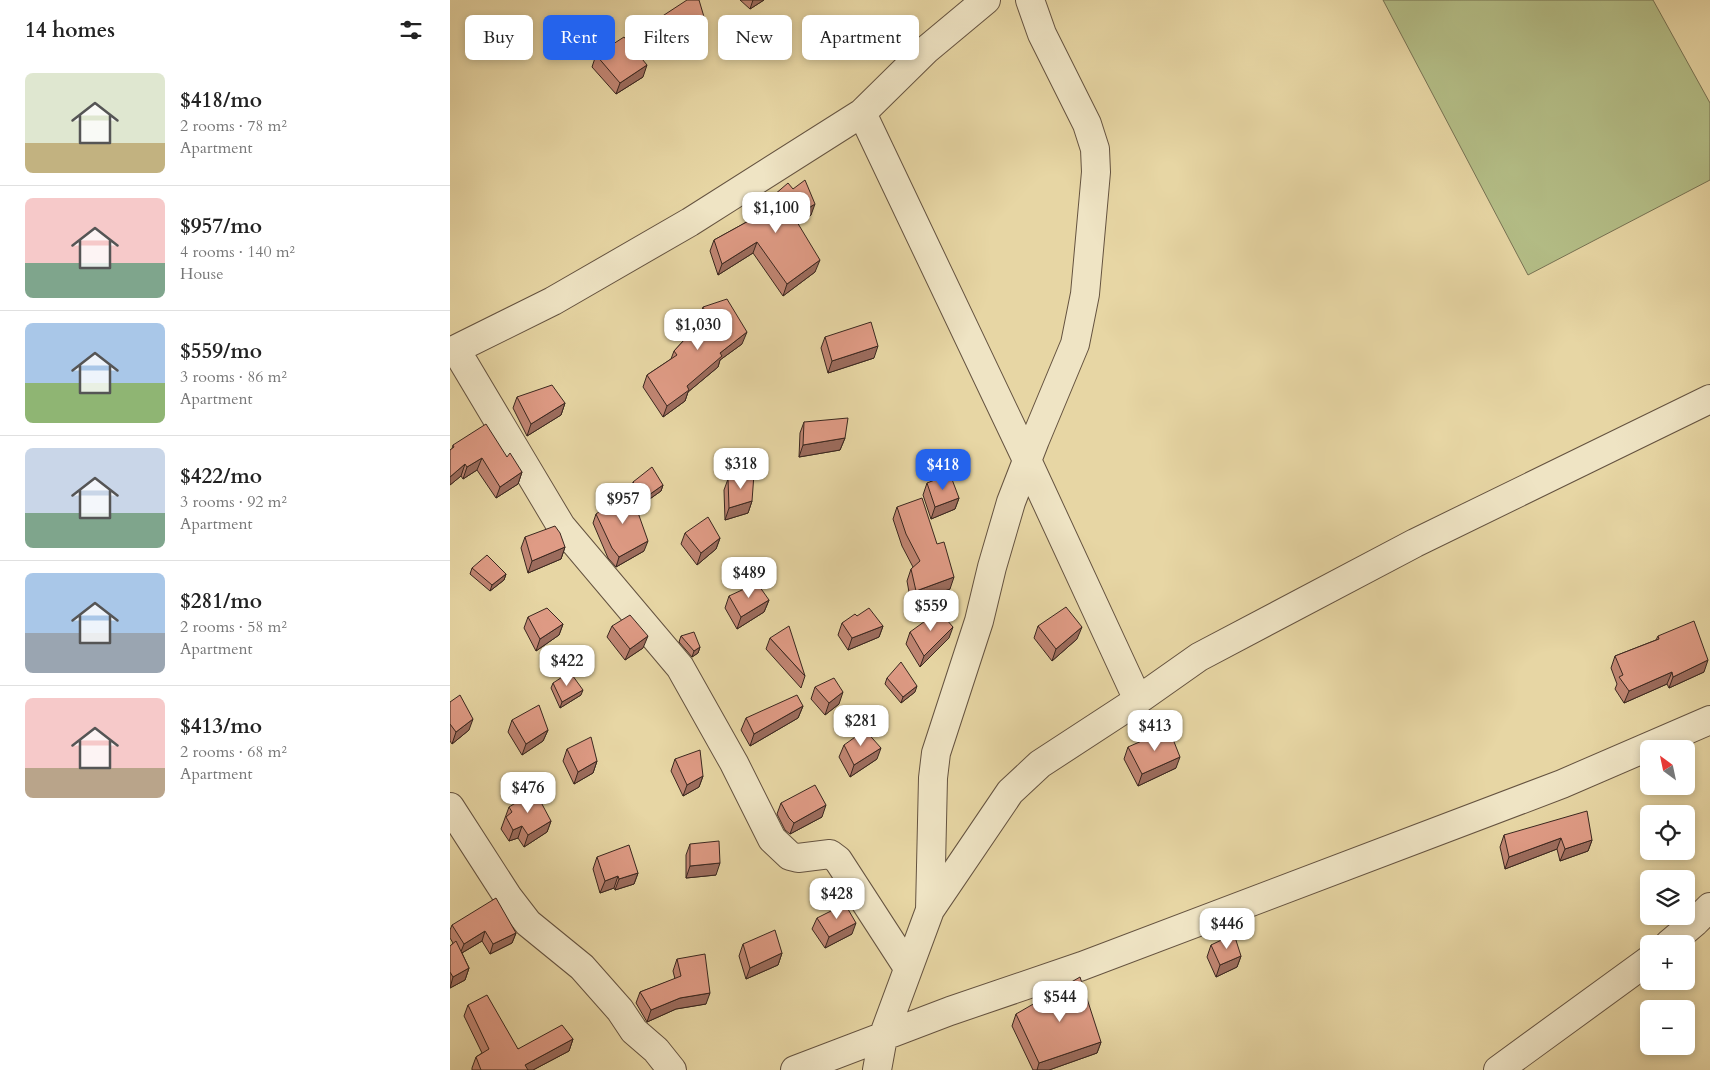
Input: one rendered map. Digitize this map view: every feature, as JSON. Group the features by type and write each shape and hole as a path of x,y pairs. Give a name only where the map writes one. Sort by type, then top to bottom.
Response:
{"street":[{"path":"908,968 838,860 830,854 798,858 790,856 772,839 734,762 680,667 561,526 453,351 553,301 690,222 862,113 926,50 986,0"},
{"path":"930,910 933,778 936,753 979,621 1011,502 1075,344 1085,294 1096,172 1095,149 1087,124 1042,34 1030,0"},
{"path":"862,113 1027,460 1138,700"},
{"path":"877,1070 883,1037 930,910 1010,792 1040,764 1138,700 1199,657 1406,547 1710,398"},
{"path":"795,1070 950,1011 1082,966 1544,791 1710,720"},
{"path":"450,807 508,897 528,923 582,967 620,1010 634,1031 656,1050 672,1070"},
{"path":"1680,935 1710,906"},
{"path":"1498,1070 1640,967"}],"green space":[{"path":"1383,0 1653,0 1710,103 1710,180 1528,275"}],"building":[{"path":"687,0 699,0 703,15 664,15"},
{"path":"624,37 625,60 643,60 647,65 620,83 600,60 615,60 615,43"},
{"path":"805,180 815,204 794,217 820,260 787,284 757,242 722,264 714,240 772,208 767,201 788,183 793,189"},
{"path":"727,299 747,332 720,353 722,356 687,386 689,390 667,406 647,375 677,355 674,351 707,315 703,307"},
{"path":"871,322 878,346 832,361 825,337"},
{"path":"552,385 565,403 531,424 517,397"},
{"path":"848,418 845,438 803,445 804,422"},
{"path":"486,424 507,457 510,453 522,472 500,487 482,458 467,467 465,464 450,477 450,450 454,447 453,445"},
{"path":"652,467 663,485 646,497 633,482"},
{"path":"754,474 752,501 729,508 728,479"},
{"path":"950,474 959,498 935,507 927,483"},
{"path":"630,490 648,541 619,557 612,548 596,514"},
{"path":"922,498 937,544 944,542 954,577 916,591 911,569 920,561 906,534 897,507"},
{"path":"708,517 720,538 701,553 685,533"},
{"path":"555,526 560,533 565,547 532,561 525,537"},
{"path":"487,555 506,574 492,585 472,568"},
{"path":"757,583 769,600 741,617 729,596"},
{"path":"1066,607 1082,627 1056,649 1038,626"},
{"path":"547,608 563,624 540,639 528,617"},
{"path":"869,608 883,626 852,638 842,623 855,614 857,616"},
{"path":"939,611 953,627 924,656 910,632"},
{"path":"630,615 648,636 630,649 612,626"},
{"path":"1694,621 1708,660 1673,677 1672,672 1629,691 1619,677 1623,675 1615,656 1659,639 1658,636"},
{"path":"789,626 805,676 770,638"},
{"path":"694,632 700,647 694,651 681,636"},
{"path":"901,662 917,686 903,697 887,678"},
{"path":"570,672 583,690 562,702 553,683"},
{"path":"834,678 843,692 829,703 815,687"},
{"path":"460,695 473,719 456,732 450,724 450,702"},
{"path":"797,695 803,706 754,734 746,718"},
{"path":"539,705 548,730 526,744 512,720"},
{"path":"1169,729 1180,757 1142,774 1128,747"},
{"path":"865,730 881,748 854,765 844,745"},
{"path":"591,737 597,761 578,772 567,749"},
{"path":"700,750 703,776 687,785 675,759"},
{"path":"815,785 826,805 794,823 781,803"},
{"path":"535,791 551,821 528,835 522,826 513,830 506,817 512,812 509,807"},
{"path":"1587,811 1592,840 1565,849 1561,838 1509,857 1504,835"},
{"path":"719,841 720,863 690,866 690,844"},
{"path":"629,845 638,873 619,879 618,876 605,881 597,857"},
{"path":"496,898 516,933 493,944 485,931 464,944 452,925"},
{"path":"845,904 856,923 829,937 817,918"},
{"path":"775,930 782,953 750,968 743,944"},
{"path":"1234,934 1241,956 1220,965 1211,945"},
{"path":"456,941 469,968 453,977 450,972 450,946"},
{"path":"705,954 710,993 680,998 651,1010 640,992 681,976 677,959"},
{"path":"1080,977 1101,1042 1039,1063 1016,1014"},
{"path":"487,995 518,1049 562,1025 573,1039 525,1065 528,1070 481,1070 476,1057 489,1049 468,1005"}]}
